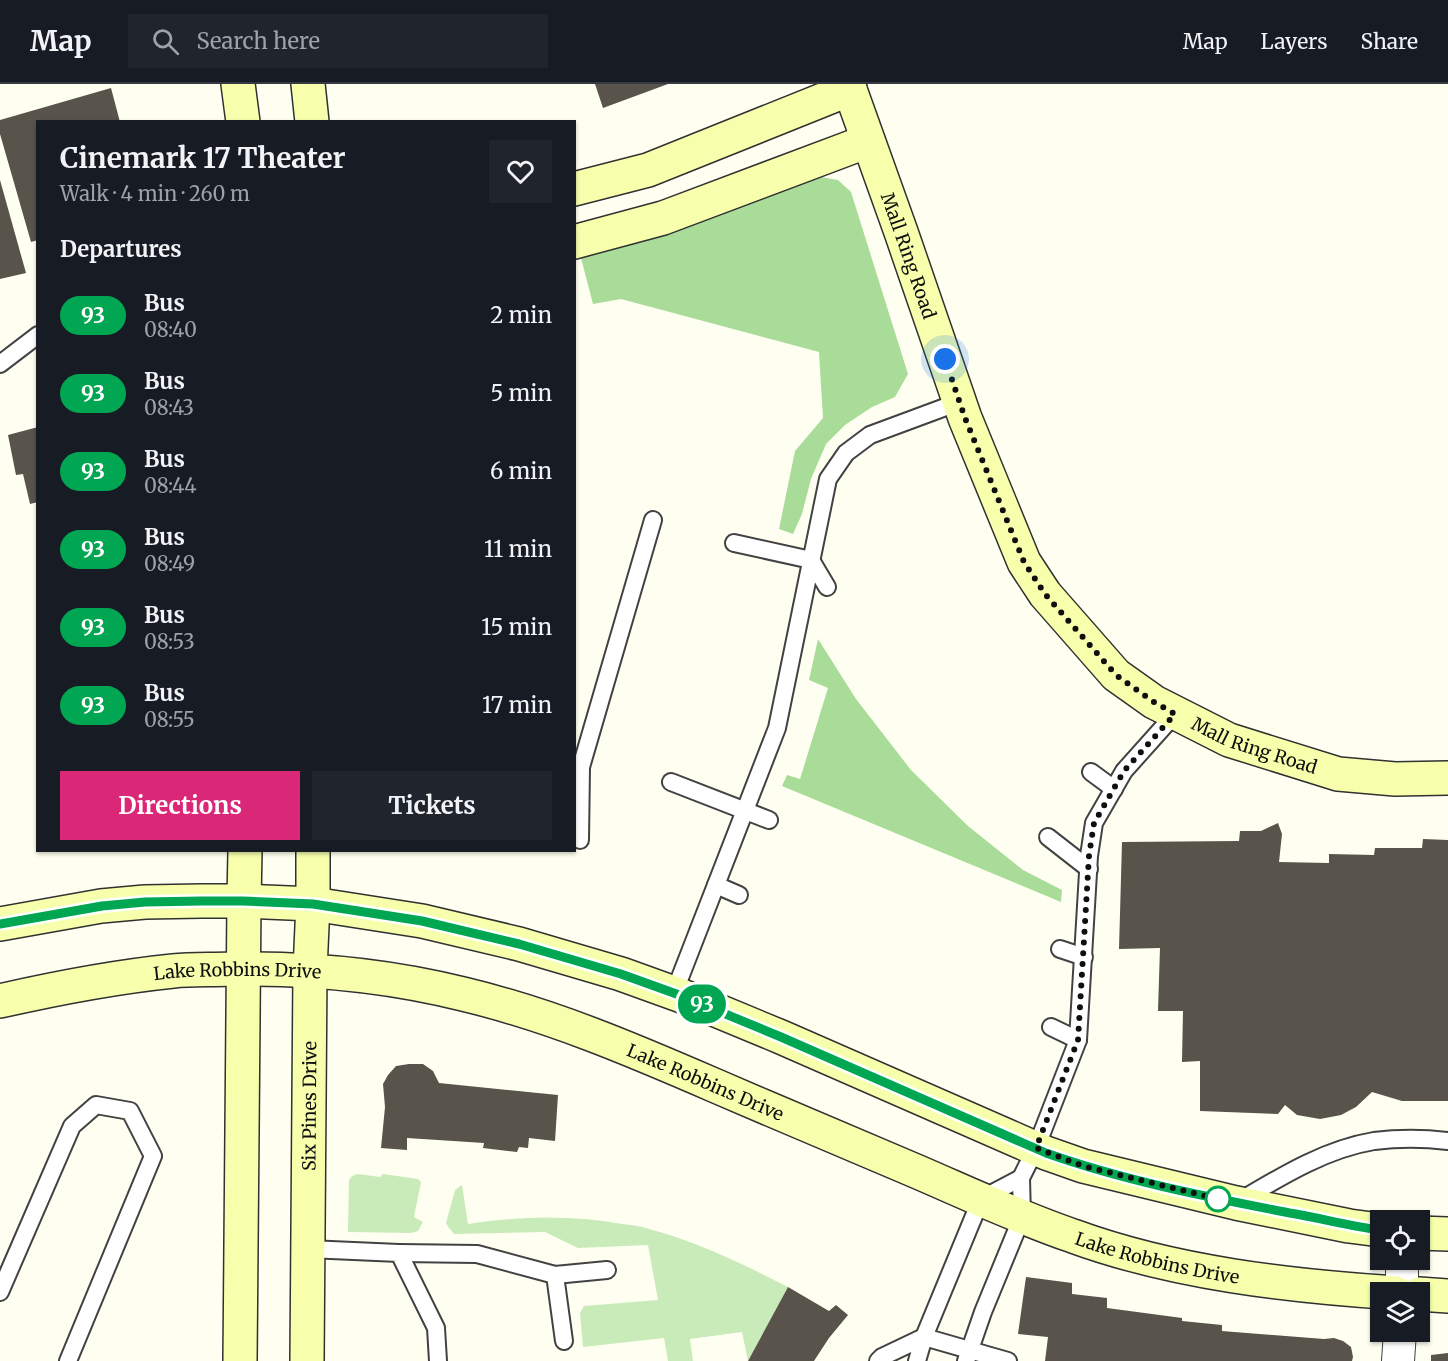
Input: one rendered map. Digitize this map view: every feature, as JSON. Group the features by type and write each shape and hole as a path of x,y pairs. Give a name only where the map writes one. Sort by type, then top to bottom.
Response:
{"street":[{"path":"238,84 243,120"},
{"path":"308,84 312,120"},
{"path":"576,188 648,170 849,86"},
{"name":"Mall Ring Road","path":"849,86 902,232 959,402 1024,562 1045,594 1116,675 1154,702 1229,740 1338,774 1395,779 1448,778"},
{"path":"576,241 663,218 868,141"},
{"path":"240,1361 245,852"},
{"name":"Six Pines Drive","path":"307,1361 313,852"},
{"path":"0,924 102,906 145,902 243,901 313,904 422,921 519,944 621,974 674,993 1083,1166 1236,1203 1370,1229"},
{"name":"Lake Robbins Drive","path":"0,1001 92,982 175,971 244,969 310,970 408,982 460,993 564,1023 1022,1217 1075,1237 1123,1252 1221,1274 1370,1291"},
{"path":"1430,1233 1448,1233"},
{"path":"1430,1295 1448,1296"},
{"path":"1398,1361 1399,1342"}],"lane":[{"path":"0,364 36,337"},
{"path":"674,993 777,728 828,479 846,453 870,435 959,402"},
{"path":"855,446 866,460"},
{"path":"580,840 581,767 653,520"},
{"path":"734,543 811,560 827,586"},
{"path":"968,1355 1022,1217 1021,1178 1036,1148 1078,1040 1094,823 1124,771 1175,714"},
{"path":"1091,772 1114,789"},
{"path":"671,782 769,820"},
{"path":"1048,837 1089,869"},
{"path":"716,885 739,895"},
{"path":"1060,949 1084,957"},
{"path":"1051,1027 1078,1040"},
{"path":"0,1292 72,1126 96,1105 130,1111 153,1156 68,1361"},
{"path":"1236,1203 1298,1168 1336,1151 1373,1142 1420,1138 1448,1141"},
{"path":"917,1361 924,1337 981,1199 1021,1178"},
{"path":"308,1249 477,1254 555,1275 607,1270"},
{"path":"399,1253 436,1328 438,1361"},
{"path":"555,1275 564,1341"},
{"path":"878,1361 924,1337 968,1355 1008,1361"}],"green space":[{"path":"821,177 838,180 851,192 908,374 895,397 872,407 845,425 826,444 811,479 802,514 793,534 779,529 795,451 823,418 819,352 621,299 593,304 581,258 657,237 789,186"},
{"path":"818,639 856,699 911,770 968,826 1023,870 1062,890 1061,902 782,786 787,775 800,779 828,688 809,680"},
{"path":"358,1174 380,1177 383,1174 418,1179 421,1182 414,1217 423,1222 418,1231 411,1233 348,1232 349,1180"},
{"path":"462,1185 468,1224 506,1219 545,1218 584,1219 639,1226 703,1247 788,1287 748,1361 742,1332 690,1339 693,1361 668,1361 664,1338 583,1347 580,1313 584,1306 658,1300 648,1245 578,1248 545,1232 454,1234 446,1223 455,1190"}],"building":[{"path":"595,84 668,84 603,108"},
{"path":"111,88 119,120 36,120 36,241 31,242 0,134 0,120"},
{"path":"0,180 26,273 0,279"},
{"path":"36,428 36,502 30,504 23,474 16,475 8,435"},
{"path":"1278,823 1282,834 1279,862 1329,863 1329,854 1374,855 1375,848 1422,848 1423,839 1448,840 1448,1101 1402,1101 1372,1092 1356,1107 1341,1115 1320,1119 1297,1115 1285,1105 1278,1114 1200,1111 1200,1061 1182,1062 1183,1011 1158,1011 1160,948 1119,949 1122,842 1239,841 1240,831 1261,831"},
{"path":"423,1064 433,1071 439,1083 558,1095 555,1141 529,1138 528,1148 519,1147 517,1152 483,1148 484,1143 407,1138 407,1150 381,1148 385,1107 383,1084 396,1066"},
{"path":"1026,1277 1072,1283 1072,1294 1107,1298 1107,1308 1182,1318 1182,1321 1222,1325 1222,1331 1334,1338 1351,1347 1352,1361 1045,1361 1048,1337 1018,1334"},
{"path":"788,1287 829,1311 836,1305 848,1315 814,1361 748,1361"},
{"path":"1448,1353 1448,1361 1431,1361 1431,1355"}],"bus line":[{"name":"93","path":"0,924 102,906 145,902 202,901 313,904 422,921 519,944 621,974 682,996 1046,1153 1083,1166 1236,1203 1370,1229"}],"route":[{"path":"945,359 965,418 1024,562 1045,594 1116,675 1175,714 1124,771 1094,823 1089,856 1078,1040 1036,1148 1083,1166 1218,1199"}]}
